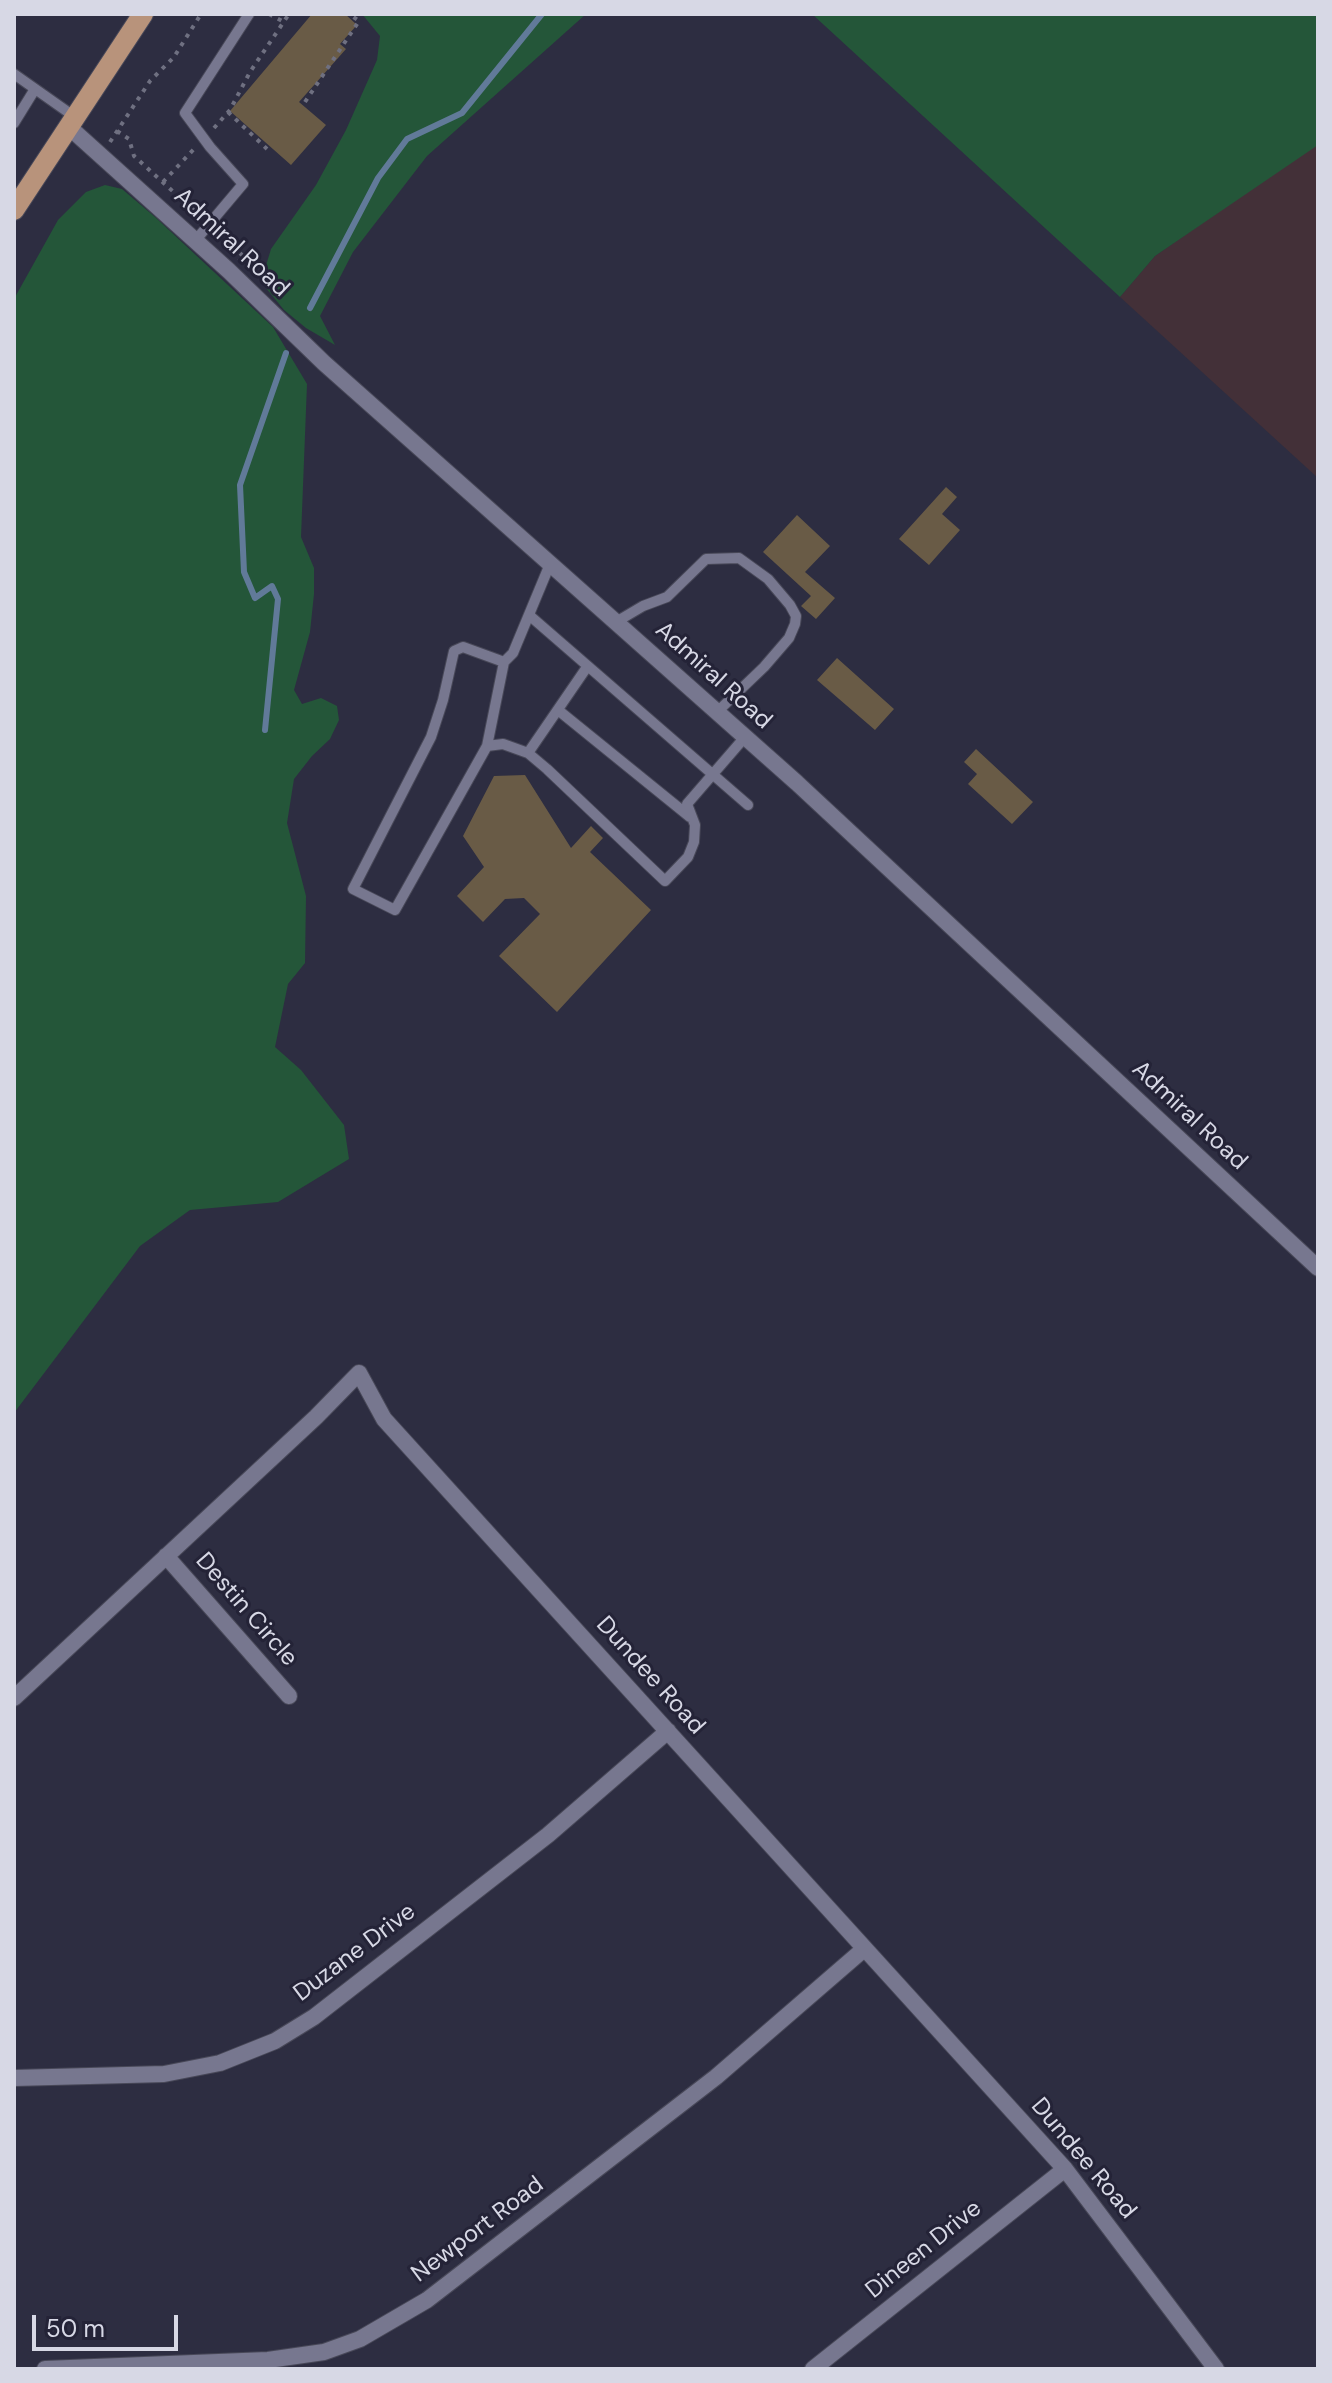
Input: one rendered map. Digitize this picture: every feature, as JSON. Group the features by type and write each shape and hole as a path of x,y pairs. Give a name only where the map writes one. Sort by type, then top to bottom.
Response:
{"main road":[{"path":"17,200 143,14"}],"street":[{"name":"Admiral Road","path":"72,122 101,156 229,271 324,363 745,737 1318,1268"},
{"name":"Dundee Road","path":"14,1698 316,1417 359,1373 384,1419 1065,2169 1216,2369"},
{"name":"Destin Circle","path":"166,1556 289,1696"},
{"name":"Duzane Drive","path":"14,2078 164,2074 220,2063 275,2041 314,2017 548,1835 668,1731"},
{"name":"Newport Road","path":"45,2369 268,2360 324,2352 360,2339 427,2300 691,2097 864,1949"},
{"name":"Dineen Drive","path":"813,2369 1065,2169"}],"lane":[{"path":"195,241 243,184 185,113 249,14"},
{"path":"14,74 72,122"},
{"path":"14,123 35,89"},
{"path":"616,622 643,606 667,597 706,559 739,558 768,579 790,605 796,616 795,624 789,638 764,667 717,712"},
{"path":"504,662 463,647 454,651 431,737 353,889 395,910 487,746 504,662 513,653 550,564"},
{"path":"529,615 748,805"},
{"path":"528,753 587,667"},
{"path":"558,710 692,818"},
{"path":"487,746 503,744 528,753 665,881 688,857 694,842 695,825 687,804 745,737"}],"path":[{"path":"101,156 150,81 174,57 201,14"},
{"path":"269,14 284,22"},
{"path":"163,182 228,112 250,72 289,14"},
{"path":"305,102 359,21 349,14"},
{"path":"228,112 267,149"},
{"path":"117,131 129,139 134,156 243,256 229,271"}],"shaded area":[{"path":"1318,142 1318,478 1120,297 1155,256"}],"green space":[{"path":"362,14 586,14 427,156 353,252 320,316 335,345 284,310 266,288 264,272 271,249 316,185 346,130 377,60 380,36"},
{"path":"812,14 1318,14 1318,145 1155,256 1120,297"},
{"path":"105,185 122,189 273,327 307,384 301,537 314,568 314,594 310,632 294,690 302,704 321,698 337,706 339,720 330,739 294,779 287,823 306,896 305,963 288,984 275,1047 301,1070 344,1125 349,1159 278,1202 190,1210 140,1246 14,1413 14,299 58,220 86,192"}],"building":[{"path":"312,14 345,14 357,25 340,44 346,49 299,102 326,125 291,165 230,111"},
{"path":"946,487 957,497 942,514 960,530 929,565 899,539"},
{"path":"797,515 830,546 805,572 835,598 816,619 801,606 811,596 763,552"},
{"path":"837,658 894,709 875,730 817,680"},
{"path":"976,749 1033,802 1012,824 968,784 977,774 964,762"},
{"path":"525,775 571,848 591,826 603,838 590,852 651,910 557,1012 499,956 540,914 524,898 505,899 483,922 457,896 484,867 463,836 494,776"}],"waterway":[{"path":"310,308 378,178 407,139 462,113 542,14"},
{"path":"265,730 278,599 272,586 255,598 244,572 240,485 286,353"}]}
